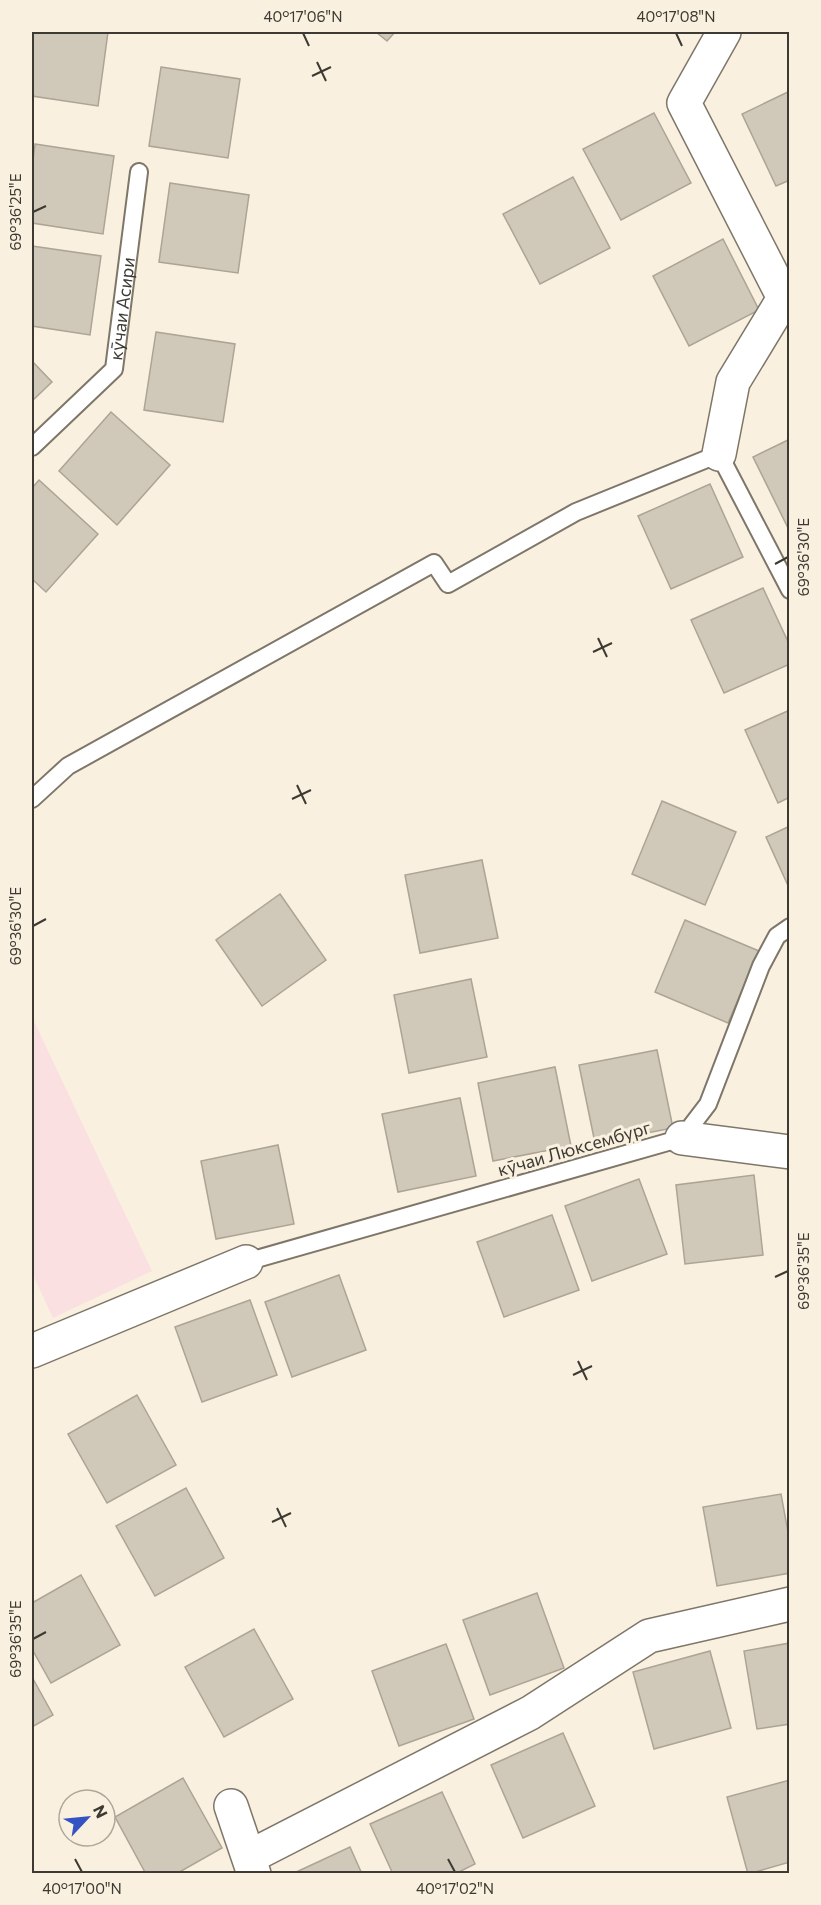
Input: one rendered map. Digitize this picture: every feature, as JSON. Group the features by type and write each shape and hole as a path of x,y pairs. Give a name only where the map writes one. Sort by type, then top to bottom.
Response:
{"street":[{"path":"719,454 733,382 784,298 782,276 684,103 724,32"},
{"path":"682,1138 789,1152"},
{"path":"32,1351 246,1262"},
{"path":"231,1806 251,1865 530,1713 649,1636 789,1604"}],"lane":[{"name":"кӯчаи Асири","path":"32,447 114,369 139,172"},
{"path":"32,799 68,766 434,563 448,584 576,512 719,454 789,590"},
{"path":"682,1138 708,1104 761,966 777,936 789,927"},
{"name":"кӯчаи Люксембург","path":"246,1262 682,1138"}],"shaded area":[{"path":"32,1017 152,1271 53,1318 32,1273"}],"building":[{"path":"32,32 108,32 98,106 32,96"},
{"path":"376,32 395,32 387,41"},
{"path":"161,67 240,79 228,158 149,146"},
{"path":"790,91 790,180 776,186 742,114"},
{"path":"654,113 691,183 621,220 583,149"},
{"path":"35,144 114,156 103,234 32,223 32,168"},
{"path":"573,177 610,248 540,284 503,214"},
{"path":"170,183 249,195 238,273 159,262"},
{"path":"723,239 759,310 689,346 653,276"},
{"path":"32,246 101,256 90,335 32,326"},
{"path":"156,332 235,344 223,422 144,410"},
{"path":"32,361 52,382 32,401"},
{"path":"111,412 170,465 117,525 59,471"},
{"path":"790,439 790,527 788,528 753,457"},
{"path":"39,480 98,534 46,592 32,579 32,488"},
{"path":"710,484 743,557 671,589 638,516"},
{"path":"763,588 790,646 790,664 724,693 691,620"},
{"path":"790,710 790,797 778,803 745,730"},
{"path":"662,801 736,832 705,905 632,874"},
{"path":"790,826 790,890 766,837"},
{"path":"482,860 498,938 420,953 405,875"},
{"path":"280,894 326,960 262,1006 216,940"},
{"path":"685,920 759,951 728,1023 655,992"},
{"path":"471,979 487,1057 409,1073 394,995"},
{"path":"657,1050 673,1128 595,1143 579,1065"},
{"path":"555,1067 571,1146 493,1161 478,1083"},
{"path":"460,1098 476,1176 398,1192 382,1114"},
{"path":"278,1145 294,1224 216,1239 201,1161"},
{"path":"754,1175 763,1255 685,1264 676,1185"},
{"path":"639,1179 667,1254 592,1281 565,1206"},
{"path":"552,1215 579,1290 504,1317 477,1242"},
{"path":"339,1275 366,1350 292,1377 265,1302"},
{"path":"250,1300 277,1375 202,1402 175,1327"},
{"path":"137,1395 176,1465 107,1503 68,1434"},
{"path":"186,1488 224,1558 155,1596 116,1526"},
{"path":"781,1494 790,1543 790,1573 717,1586 703,1507"},
{"path":"81,1575 120,1645 51,1683 32,1649 32,1603"},
{"path":"537,1593 564,1668 490,1695 463,1620"},
{"path":"254,1629 293,1699 224,1737 185,1667"},
{"path":"790,1643 790,1724 757,1729 744,1651"},
{"path":"446,1644 474,1719 399,1746 372,1671"},
{"path":"710,1651 731,1728 654,1749 633,1672"},
{"path":"32,1677 53,1715 32,1727"},
{"path":"563,1733 595,1806 523,1838 491,1765"},
{"path":"183,1778 222,1848 176,1874 146,1874 117,1821 117,1816"},
{"path":"790,1780 790,1862 748,1874 727,1797"},
{"path":"442,1792 475,1864 455,1874 393,1874 370,1824"},
{"path":"350,1847 362,1874 292,1874"}]}
